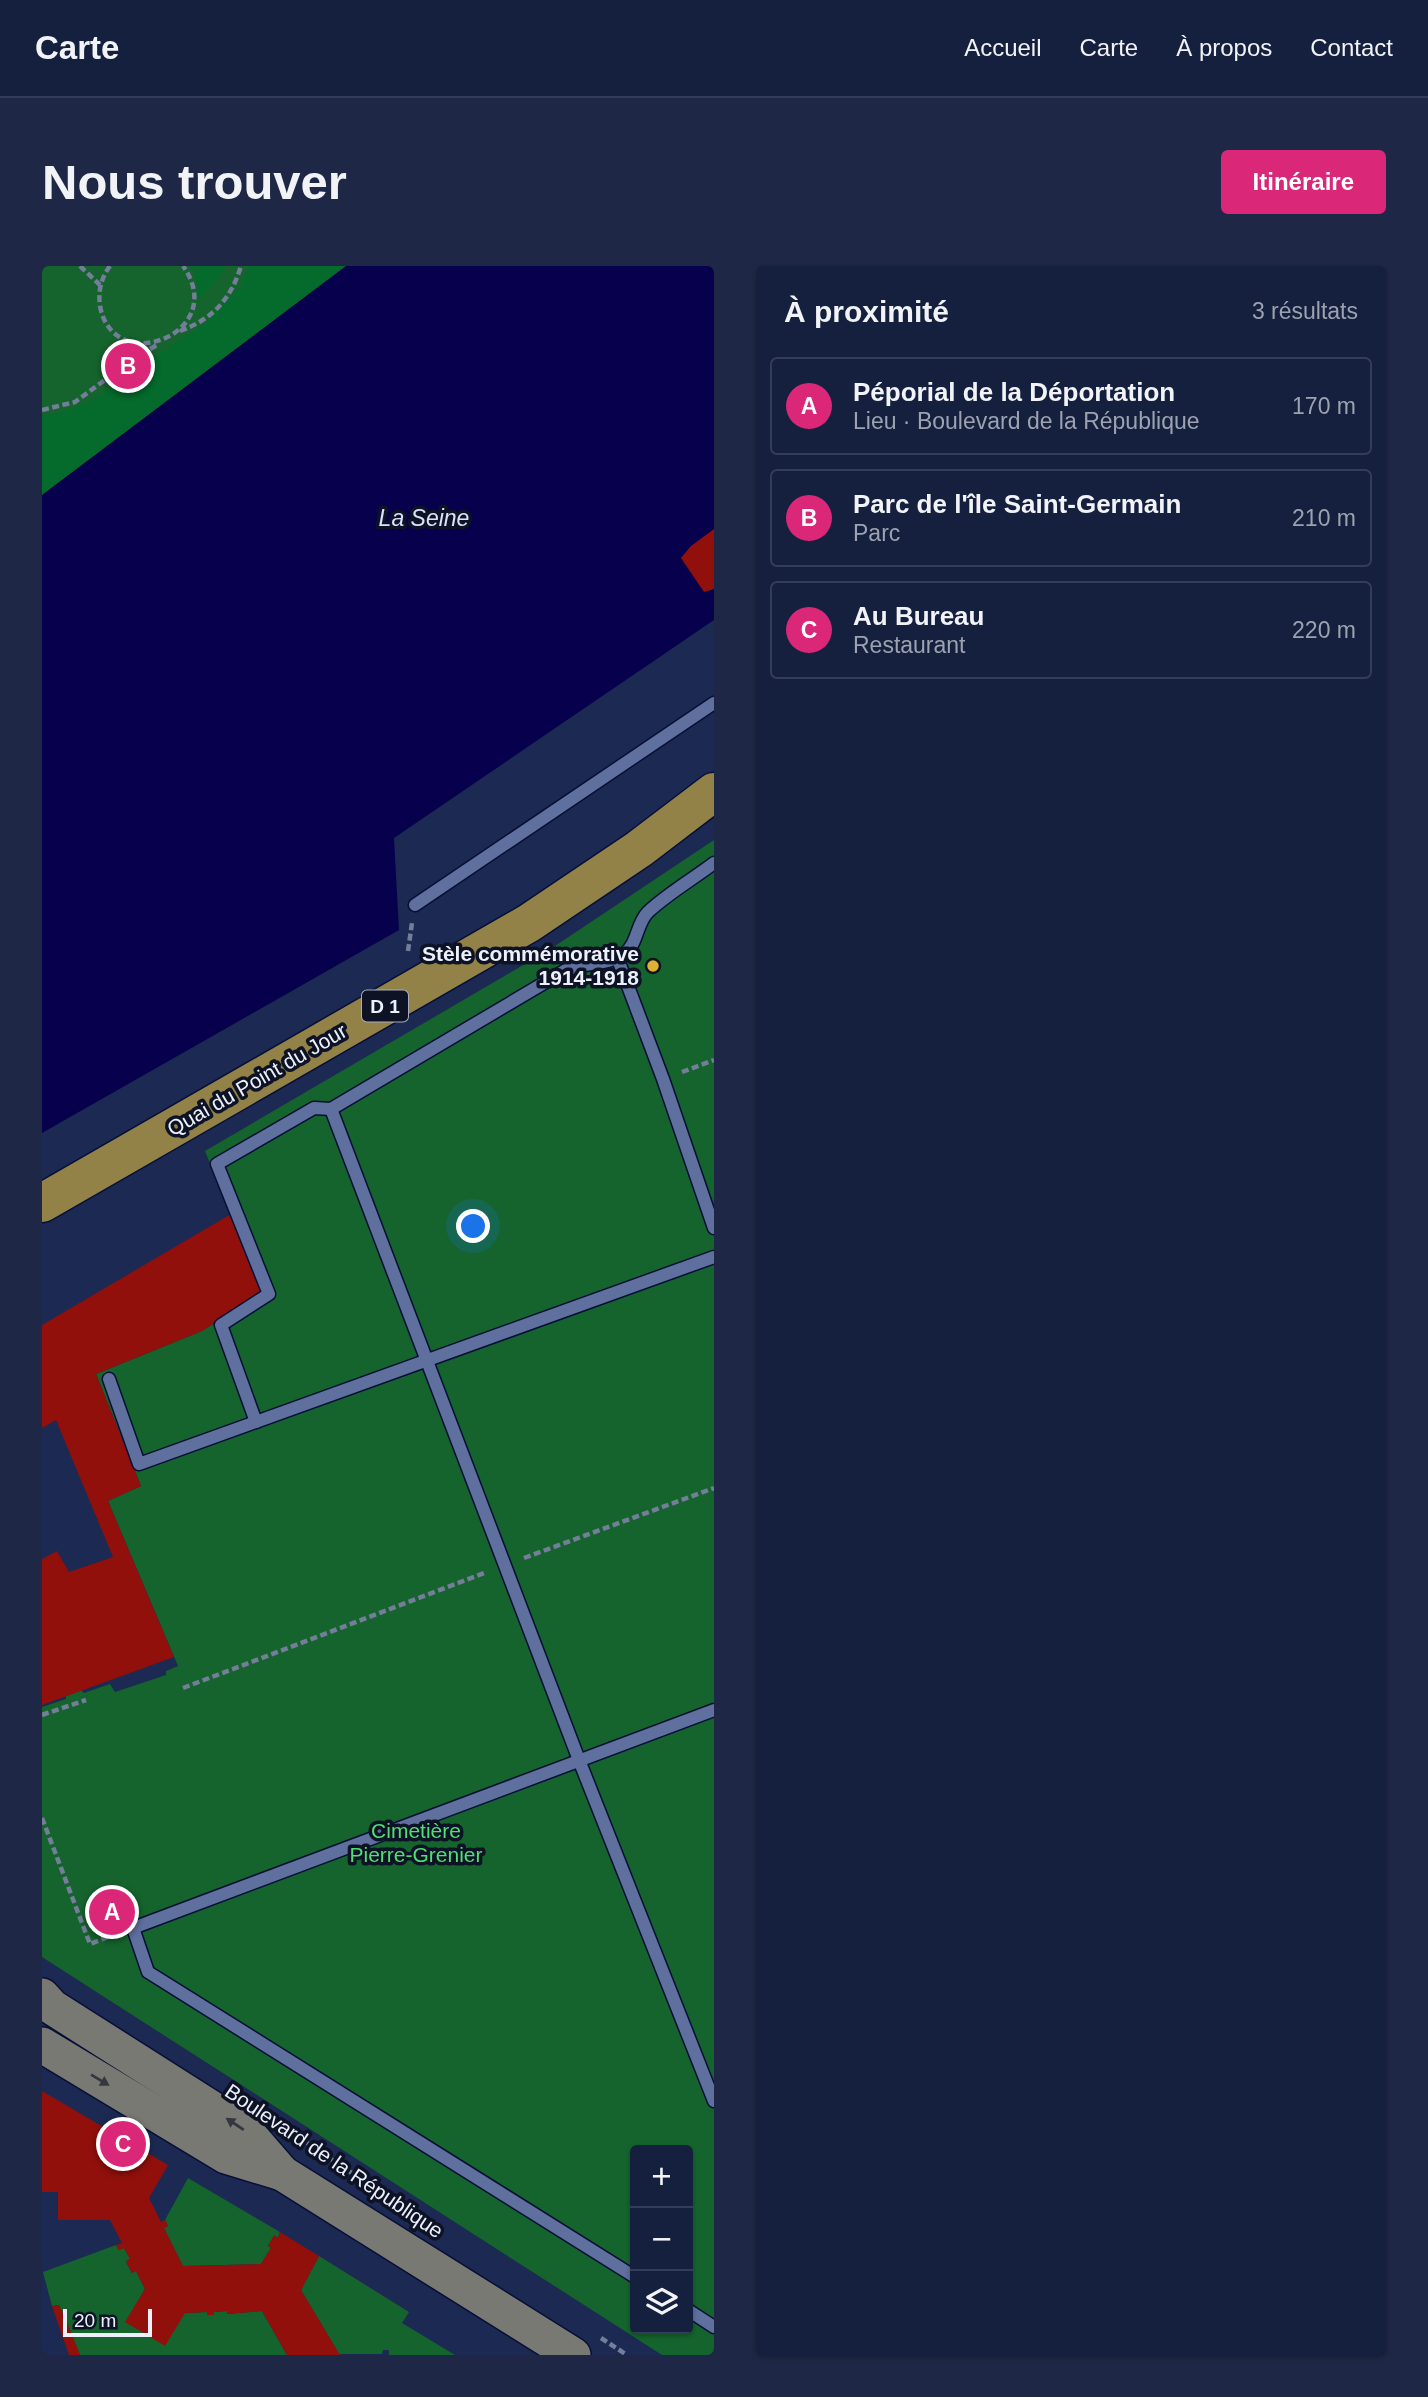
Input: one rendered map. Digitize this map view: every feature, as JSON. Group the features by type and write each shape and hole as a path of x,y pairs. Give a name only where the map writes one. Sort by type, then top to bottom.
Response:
{"main road":[{"name":"Quai du Point du Jour","path":"42,1203 529,923 639,849 714,792"},
{"name":"Boulevard de la République","path":"45,2004 243,2129 282,2173"},
{"name":"Boulevard de la République","path":"42,2045 226,2156 282,2173 583,2344"}],"lane":[{"path":"415,905 714,703"},
{"path":"256,1422 221,1325 269,1294 217,1164 314,1108 331,1109 566,970 585,964 608,962 617,957 630,949 647,914 714,863"},
{"path":"617,957 663,1079 714,1228"},
{"path":"331,1109 579,1760 711,2085 714,2101"},
{"path":"109,1379 139,1464 714,1256"},
{"path":"630,2274 148,1972 133,1928 714,1710"},
{"path":"693,2313 714,2327"}],"path":[{"path":"80,266 100,285"},
{"path":"110,266 100,285 101,312 108,325 120,336 134,342 150,344 166,340"},
{"path":"179,331 189,318 194,303 194,289 183,266"},
{"path":"42,410 75,401 136,357 179,331 200,324 222,305 235,286 241,266"},
{"path":"663,1079 714,1060"},
{"path":"183,1688 505,1564 714,1488"},
{"path":"42,1715 86,1700"},
{"path":"42,1818 90,1944 133,1928"},
{"name":"Boulevard de la République","path":"294,2135 409,2211"},
{"path":"583,2344 626,2355"}],"green space":[{"path":"42,266 346,266 42,495"},
{"path":"190,266 226,266 198,300 195,271"},
{"path":"250,266 346,266 42,495 42,416 66,411 93,400 204,324 241,287"},
{"name":"Cimetière Pierre-Grenier","path":"714,840 714,2355 662,2355 42,1957 42,1707 66,1699 66,1696 81,1690 84,1693 110,1684 115,1692 166,1675 166,1671 178,1666 108,1501 141,1486 96,1374 202,1331 263,1292 205,1151 549,950"},
{"path":"188,2178 280,2232 278,2238 274,2236 268,2246 271,2248 261,2264 183,2266 164,2228 168,2226 165,2220"},
{"path":"116,2245 119,2250 124,2248 130,2259 126,2262 132,2273 136,2271 145,2289 126,2322 185,2313 207,2312 207,2315 213,2315 214,2312 227,2311 228,2314 262,2311 287,2355 80,2355 59,2305 52,2306 43,2272"},
{"path":"319,2256 409,2312 402,2323 455,2355 389,2355 389,2350 383,2350 382,2354 339,2354 301,2290"}],"water":[{"name":"La Seine","path":"346,266 714,266 714,620 394,838 399,930 42,1133 42,495"}],"building":[{"path":"714,529 714,589 704,592 681,558 691,546"},
{"path":"231,1214 263,1292 202,1331 96,1374 141,1486 108,1501 174,1657 42,1705 42,1559 57,1551 69,1572 113,1557 56,1420 42,1428 42,1325"},
{"path":"42,2091 168,2165 149,2198 161,2222 165,2220 168,2226 164,2228 183,2266 261,2264 271,2248 268,2246 274,2235 278,2238 280,2232 319,2256 301,2290 340,2355 287,2355 262,2311 227,2314 227,2311 214,2312 214,2315 207,2315 207,2312 185,2313 165,2346 125,2322 145,2289 136,2271 132,2273 126,2261 130,2259 124,2248 118,2250 116,2245 122,2243 110,2220 58,2220 58,2192 42,2192"},
{"path":"59,2305 80,2355 69,2355 52,2306"}],"place":[{"name":"Parc de l'île Saint-Germain","path":"128,366"},
{"name":"Stèle commémorative 1914-1918","path":"653,966"},
{"name":"Péporial de la Déportation","path":"112,1912"},
{"name":"Au Bureau","path":"123,2144"}]}
